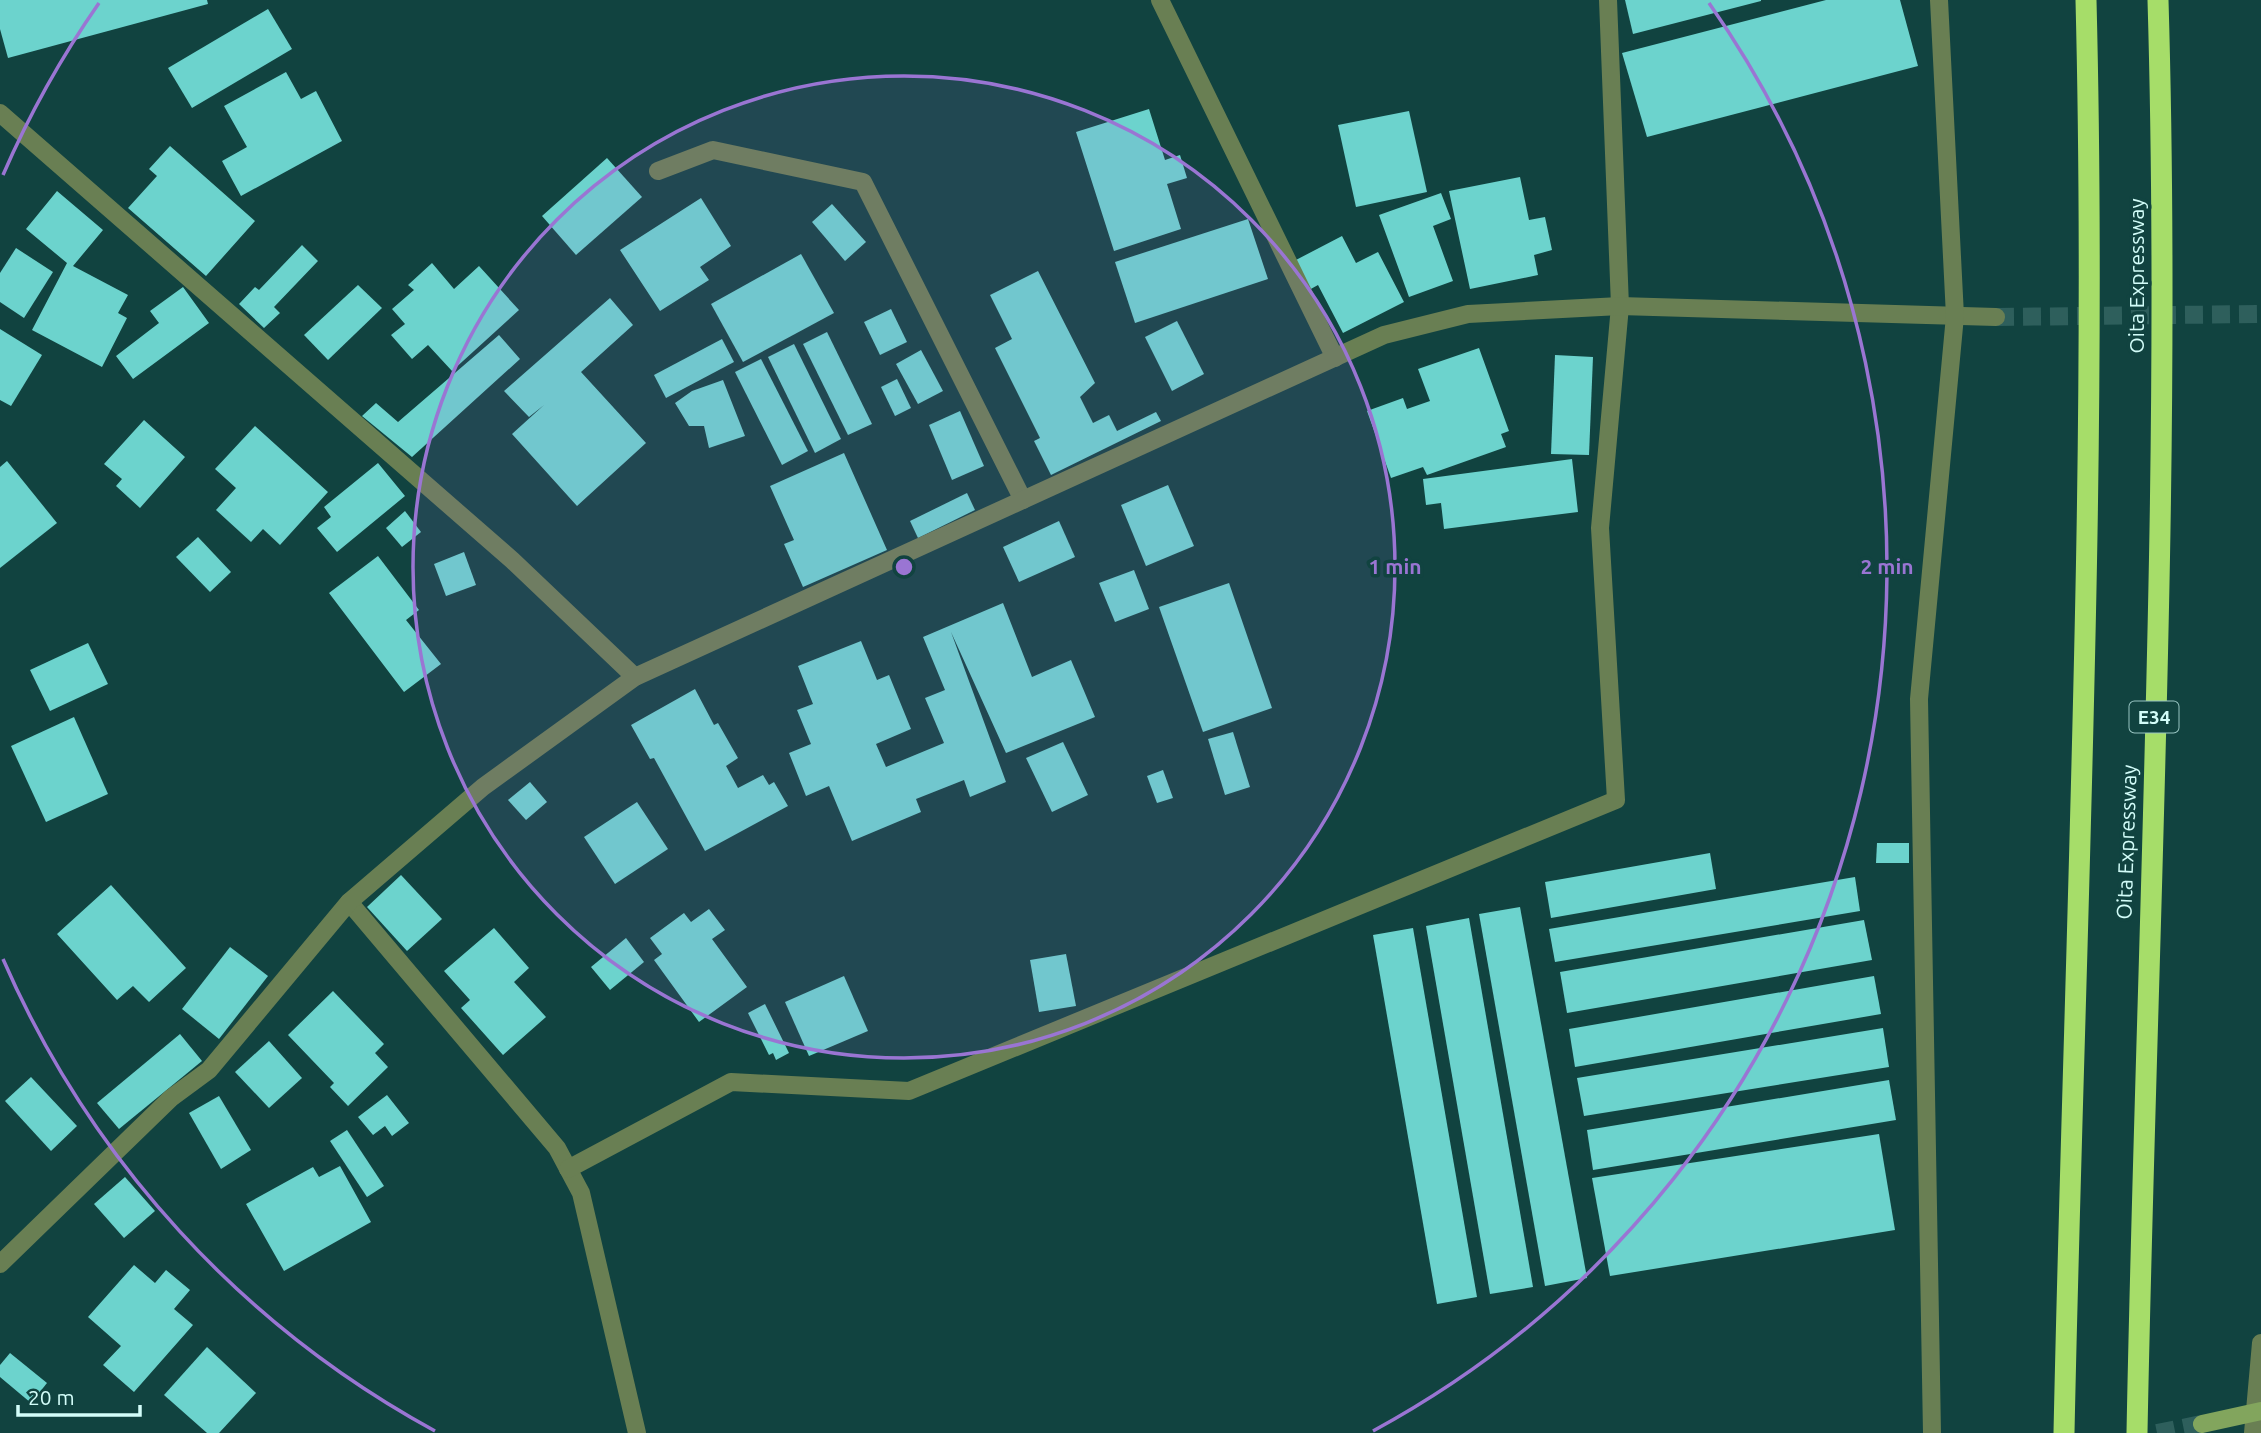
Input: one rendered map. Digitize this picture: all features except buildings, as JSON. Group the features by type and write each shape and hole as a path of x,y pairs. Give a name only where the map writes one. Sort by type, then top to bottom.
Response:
{"highway":[{"path":"2064,1433 2088,531 2090,127 2086,0"},
{"name":"Oita Expressway","path":"2137,1433 2160,539 2162,124 2158,0"}],"street":[{"path":"1160,0 1335,358"},
{"path":"568,1169 731,1082 909,1091 1616,800 1600,528 1620,306 1608,0"},
{"path":"1932,1433 1919,699 1955,316 1939,0"},
{"path":"0,113 512,560 635,677"},
{"path":"659,171 713,150 863,181 1023,500"},
{"path":"0,1264 171,1098 209,1070 349,902 483,787 635,677 1384,335 1468,314 1620,306 1996,317"},
{"path":"349,902 557,1148 581,1193 637,1433"},
{"path":"2253,1433 2257,1412 2261,1343"},
{"path":"2202,1424 2257,1412"}],"tunnel":[{"path":"1996,317 2261,314"},
{"path":"2157,1433 2202,1424"}]}
